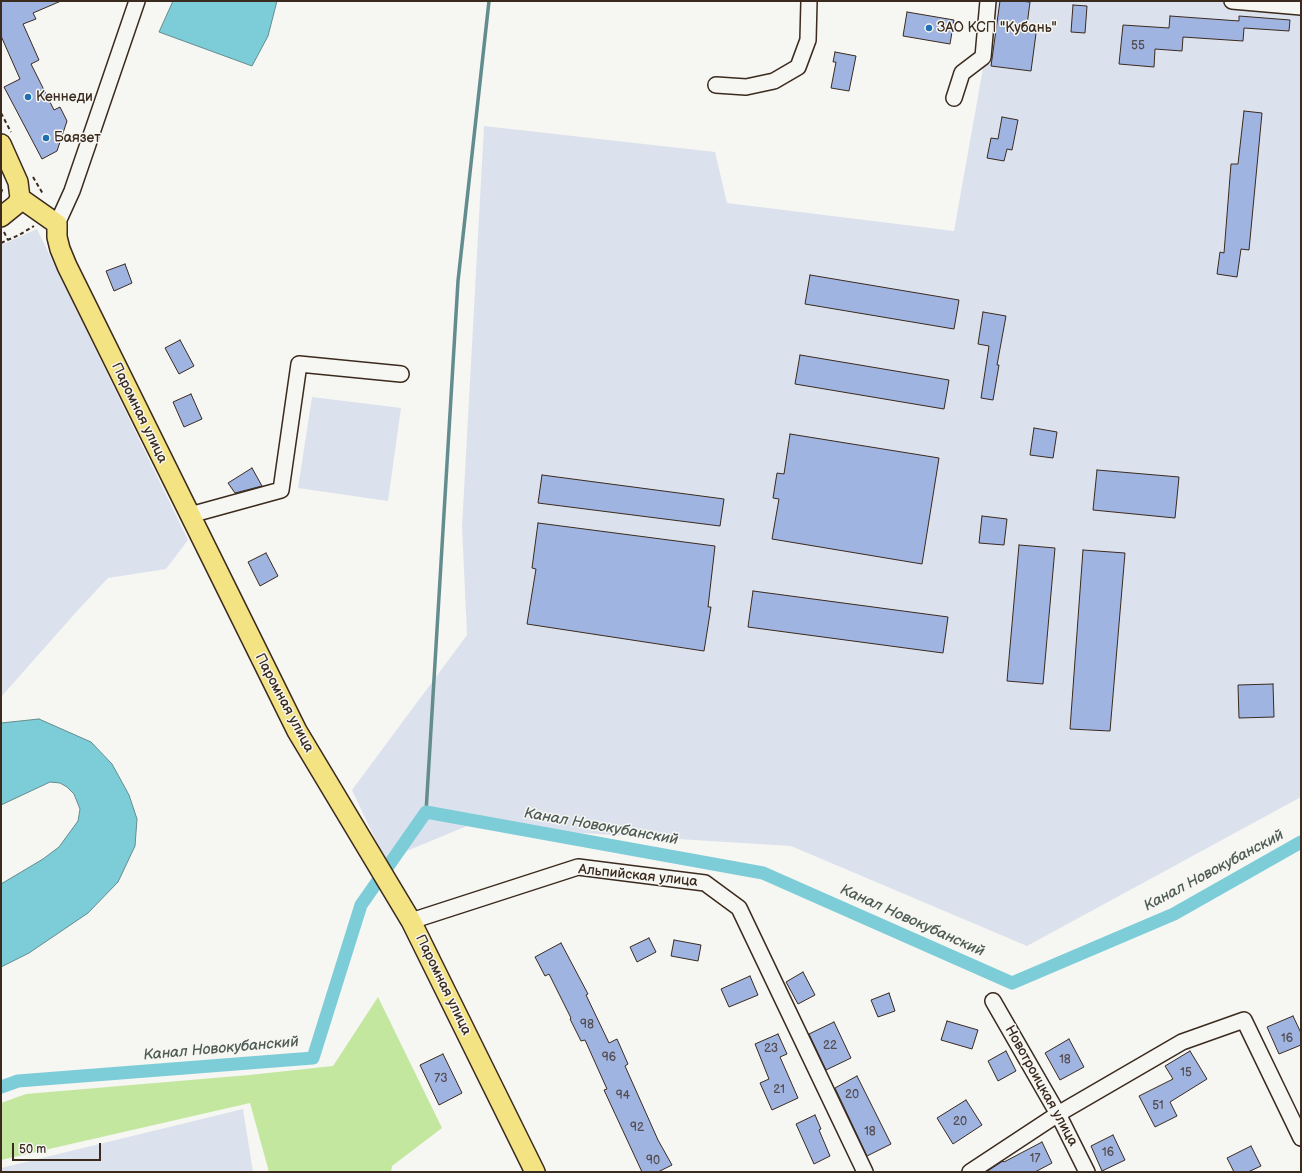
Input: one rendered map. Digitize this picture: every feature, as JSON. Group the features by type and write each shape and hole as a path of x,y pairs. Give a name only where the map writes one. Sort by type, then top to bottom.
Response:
{"main road":[{"path":"1,217 17,204 20,198 18,182 6,138"},
{"path":"20,198 57,224"},
{"name":"Паромная улица","path":"57,224 57,237 67,266 297,731 407,914 535,1172"}],"street":[{"path":"57,224 72,191 137,1"},
{"path":"716,85 746,87 774,81 798,67 808,40 810,1"},
{"path":"954,98 962,73 982,57 988,1"},
{"path":"1232,1 1292,5"},
{"path":"190,515 281,490 299,364 401,374"},
{"name":"Альпийская улица","path":"407,914 578,867 706,883 739,908 865,1172"},
{"name":"Новотроицкая улица","path":"994,1001 1058,1114 1087,1172"},
{"path":"970,1172 1058,1114 1182,1042 1244,1020 1301,1138"}],"path":[{"path":"1,113 6,138"},
{"path":"32,174 46,197"},
{"path":"1,226 8,240"}],"shaded area":[{"name":"ЗАО КСП \"Кубань\"","path":"995,1 1216,1 1301,9 1301,797 1027,946 791,846 467,826 385,860 352,790 467,635 462,527 484,126 715,152 727,203 954,231"},
{"path":"37,229 188,540 166,569 108,578 1,697 1,245"},
{"path":"312,397 401,408 388,501 298,488"},
{"path":"243,1109 253,1172 1,1172 1,1168"}],"green space":[{"path":"378,997 442,1128 392,1166 391,1172 269,1172 250,1103 1,1160 1,1103 26,1094 249,1075 333,1066"}],"water":[{"path":"173,1 277,1 268,36 252,66 159,32"},
{"path":"39,719 91,742 112,764 129,795 137,819 135,846 118,882 88,913 29,953 1,967 1,884 43,859 59,847 78,821 80,809 74,794 67,787 60,783 50,782 1,805 1,723"}],"building":[{"path":"1,1 61,1 33,13 36,19 23,24 39,60 31,64 54,110 60,107 67,121 57,151 42,159 4,87 20,79 1,36"},
{"path":"1000,1 1030,2 1027,25 1037,26 1031,71 991,66"},
{"path":"1073,5 1087,6 1085,33 1071,32"},
{"name":"ЗАО КСП \"Кубань\"","path":"907,12 954,20 950,44 903,36"},
{"path":"1170,16 1239,21 1239,16 1290,20 1289,31 1244,28 1243,41 1183,37 1182,51 1155,49 1154,67 1119,64 1123,25 1169,28"},
{"path":"835,52 856,56 849,91 831,88 836,62 833,62"},
{"path":"1244,111 1262,113 1249,250 1241,249 1237,277 1217,274 1220,252 1224,253 1231,164 1238,164"},
{"path":"1002,117 1018,120 1012,150 1007,149 1004,161 987,158 991,138 998,139"},
{"path":"125,264 132,283 114,291 106,271"},
{"path":"810,275 959,300 954,329 805,304"},
{"path":"983,312 1006,316 997,365 999,365 993,400 981,398 989,346 978,344"},
{"path":"180,340 194,366 179,374 165,348"},
{"path":"800,355 949,380 944,409 795,384"},
{"path":"191,394 202,419 184,427 173,402"},
{"path":"1034,428 1057,432 1053,458 1030,455"},
{"path":"790,434 939,458 922,564 772,539 779,499 773,498 777,473 784,474"},
{"path":"252,468 262,486 235,493 228,483"},
{"path":"1097,470 1179,477 1175,518 1093,510"},
{"path":"542,475 724,499 720,526 538,503"},
{"path":"982,516 1007,519 1004,545 979,543"},
{"path":"538,523 715,546 708,607 711,607 704,651 527,624 536,569 532,568"},
{"path":"1019,545 1055,548 1043,684 1007,681"},
{"path":"1083,550 1125,553 1110,731 1070,729"},
{"path":"266,553 278,576 260,586 248,562"},
{"path":"753,591 948,617 943,653 748,627"},
{"path":"1273,684 1274,717 1239,718 1238,685"},
{"path":"649,938 656,952 637,962 630,947"},
{"path":"674,940 701,945 698,961 671,956"},
{"path":"561,943 588,994 586,995 609,1043 617,1039 628,1064 625,1066 658,1140 672,1165 658,1172 642,1172 604,1090 607,1089 585,1040 581,1041 549,974 545,976 535,957"},
{"path":"803,972 815,995 798,1004 786,982"},
{"path":"750,976 758,995 729,1007 721,989"},
{"path":"889,993 895,1011 878,1017 871,1000"},
{"path":"1293,1016 1301,1033 1301,1045 1279,1054 1267,1027"},
{"path":"947,1021 978,1030 972,1049 941,1040"},
{"path":"834,1022 851,1058 826,1070 809,1034"},
{"path":"778,1034 787,1054 780,1057 798,1098 772,1110 760,1083 769,1079 755,1044"},
{"path":"1069,1039 1084,1067 1060,1080 1045,1053"},
{"path":"1006,1051 1016,1071 998,1081 988,1061"},
{"path":"1190,1051 1207,1079 1170,1102 1177,1116 1155,1127 1139,1096 1173,1079 1165,1066"},
{"path":"443,1054 462,1093 439,1105 420,1065"},
{"path":"857,1076 891,1144 867,1156 835,1088"},
{"path":"966,1100 982,1125 953,1144 937,1118"},
{"path":"815,1115 821,1129 819,1130 830,1156 814,1164 796,1124"},
{"path":"1113,1135 1125,1160 1102,1171 1091,1146"},
{"path":"1042,1142 1052,1163 1035,1172 986,1172 1003,1161 1004,1162"},
{"path":"1251,1146 1261,1166 1248,1172 1234,1172 1227,1158"}],"waterway":[{"path":"426,812 458,281 489,1"},
{"name":"Канал Новокубанский","path":"1,1087 18,1081 313,1058 361,905 426,812 763,873 1012,983 1174,914 1301,842"}],"place":[{"name":"ЗАО КСП \"Кубань\"","path":"929,28"},
{"name":"Кеннеди","path":"28,97"},
{"name":"Баязет","path":"46,138"}]}
